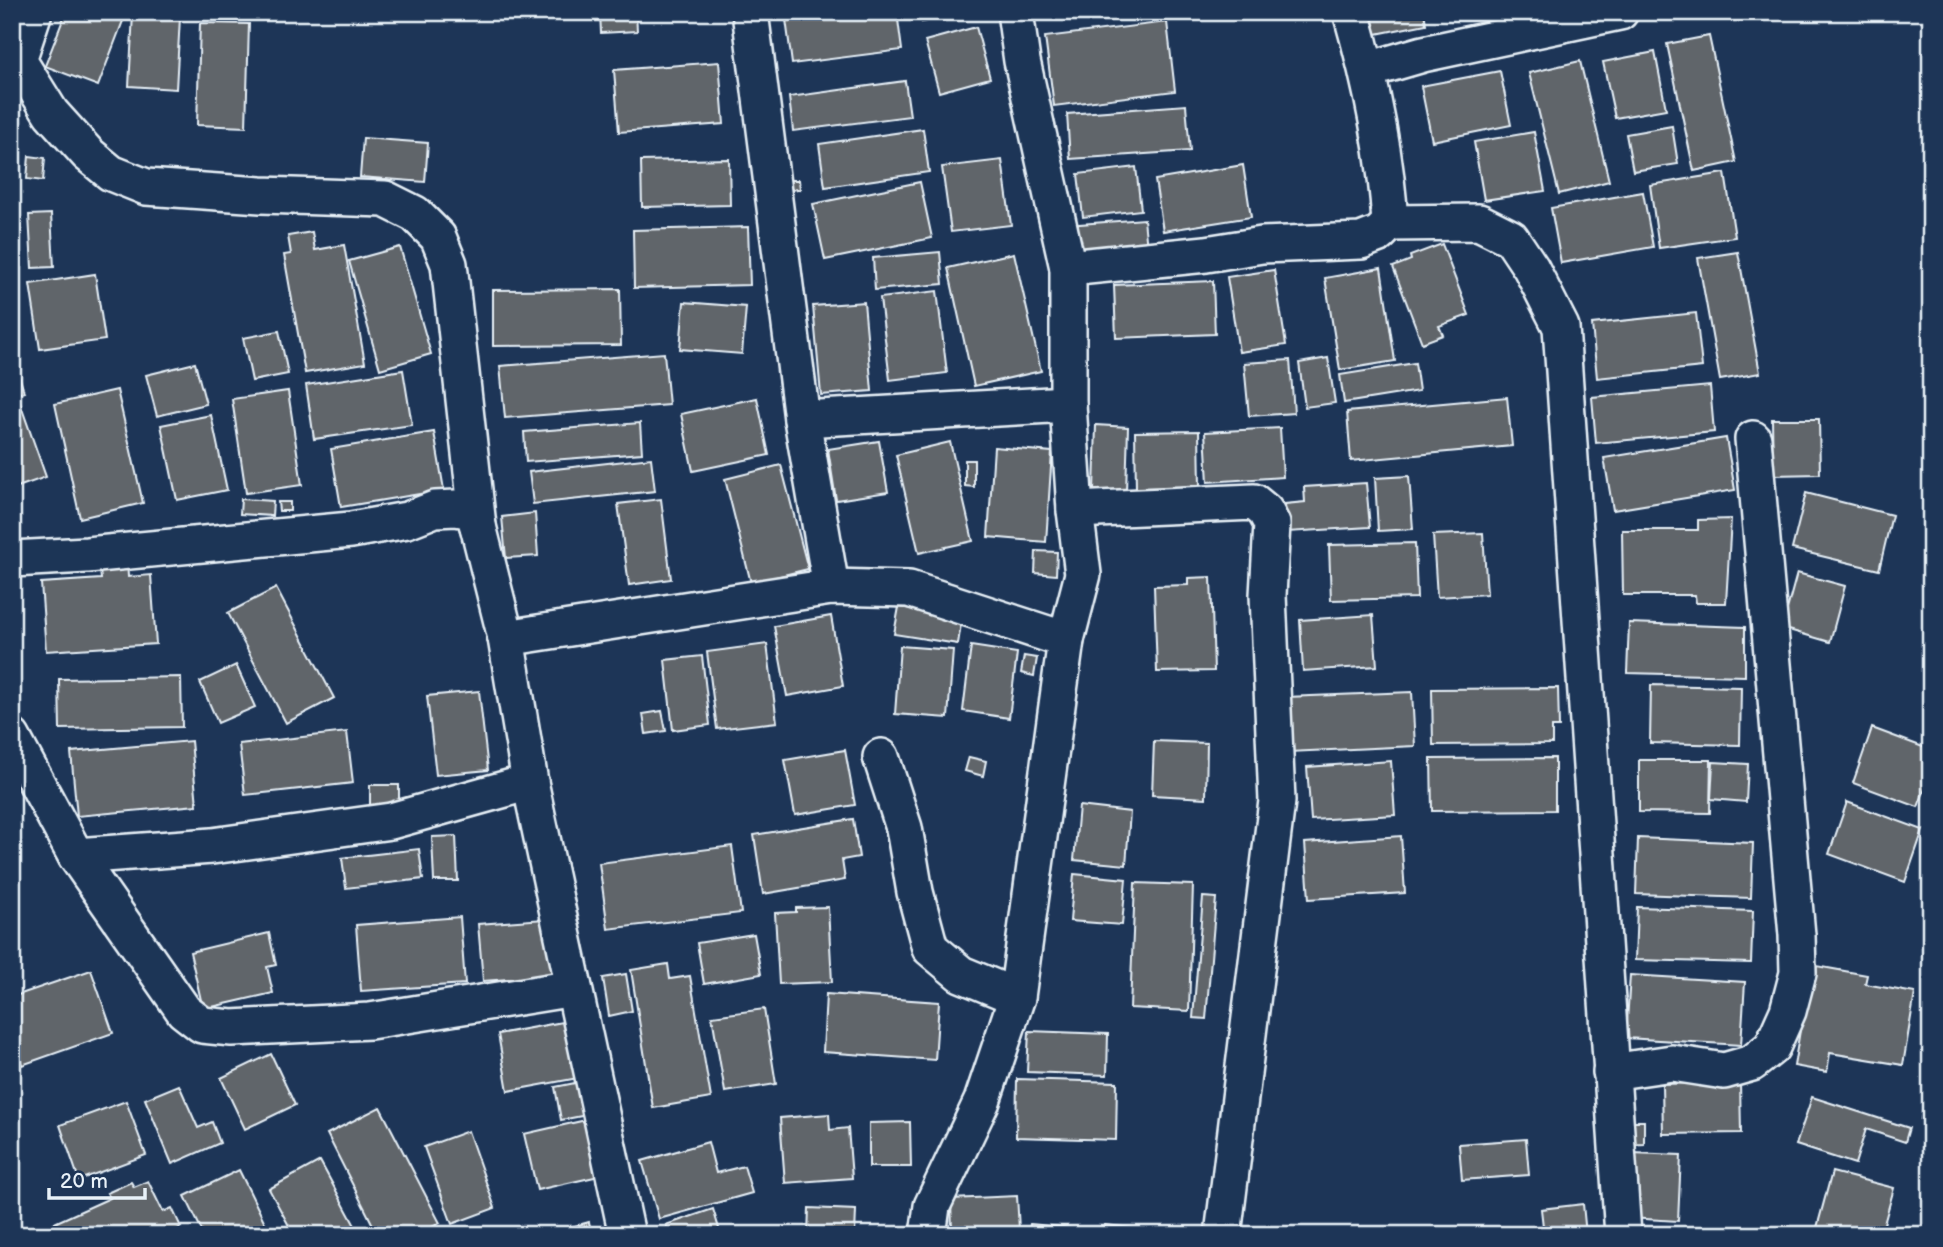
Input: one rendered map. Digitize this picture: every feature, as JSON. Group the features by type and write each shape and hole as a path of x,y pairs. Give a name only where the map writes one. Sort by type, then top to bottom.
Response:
{"street":[{"path":"34,12 15,58 51,113 88,154 111,173 146,187 261,195 385,199 415,214 438,237 450,264 478,526"},
{"path":"750,12 802,419 831,587"},
{"path":"928,1235 932,1206 982,1101 1017,997 1066,640 1083,574 1075,510 1068,404 1068,268 1022,61 1015,12"},
{"path":"1351,12 1368,70 1387,171 1390,223"},
{"path":"1368,70 1423,54 1620,12"},
{"path":"1068,268 1206,254 1262,244 1361,241 1379,234 1390,223 1479,222 1511,238 1531,268 1561,327 1623,1235"},
{"path":"802,419 1068,404"},
{"path":"1611,1072 1672,1063 1724,1071 1752,1063 1772,1047 1788,1011 1798,973 1797,935 1754,439"},
{"path":"1075,510 1254,502 1265,511 1272,524 1268,595 1278,801 1223,1235"},
{"path":"12,559 87,555 351,530 407,520 435,509 456,508 473,511 506,638 530,782 627,1235"},
{"path":"506,638 831,587 909,589 1066,640"},
{"path":"12,737 76,856 184,1011 202,1025 232,1028 370,1021 574,988"},
{"path":"881,757 904,828 915,892 930,948 961,974 1017,997"},
{"path":"76,856 212,846 391,821 530,782"}],"building":[{"path":"66,12 126,13 98,86 45,66"},
{"path":"600,12 636,12 637,31 601,33"},
{"path":"785,12 897,12 902,50 792,64"},
{"path":"920,12 975,12 922,22"},
{"path":"1371,12 1424,12 1426,24 1376,34"},
{"path":"133,14 180,17 176,89 129,86"},
{"path":"1167,22 1175,91 1054,106 1045,37"},
{"path":"200,23 249,24 246,127 197,125"},
{"path":"976,27 990,78 939,92 925,41"},
{"path":"1709,36 1736,162 1694,171 1667,44"},
{"path":"1655,52 1666,109 1615,118 1603,62"},
{"path":"1580,61 1609,181 1559,194 1529,73"},
{"path":"719,62 724,124 619,132 614,70"},
{"path":"1500,71 1511,125 1432,141 1421,86"},
{"path":"905,81 910,116 793,131 789,97"},
{"path":"1186,105 1190,151 1070,159 1067,114"},
{"path":"1672,126 1678,164 1633,171 1626,134"},
{"path":"923,129 929,172 825,187 819,144"},
{"path":"1534,132 1545,191 1484,200 1474,142"},
{"path":"363,138 428,143 425,182 360,177"},
{"path":"12,141 17,141 18,198 12,199"},
{"path":"29,156 45,158 43,181 27,179"},
{"path":"729,159 730,205 642,207 641,161"},
{"path":"1002,160 1011,225 951,232 942,167"},
{"path":"1243,165 1251,217 1163,231 1155,180"},
{"path":"1136,167 1141,210 1083,217 1078,174"},
{"path":"1725,173 1735,237 1659,248 1650,185"},
{"path":"785,180 799,180 800,189 786,190"},
{"path":"920,182 932,238 825,260 813,204"},
{"path":"1643,192 1653,247 1561,263 1551,208"},
{"path":"51,214 54,267 32,268 29,215"},
{"path":"1144,219 1147,249 1069,255 1067,225"},
{"path":"748,227 750,285 634,288 633,230"},
{"path":"312,232 315,250 344,245 365,363 305,373 284,255 291,254 288,236"},
{"path":"1442,244 1469,315 1439,326 1443,335 1422,343 1393,267 1411,260 1410,256"},
{"path":"400,247 431,354 380,369 349,261"},
{"path":"940,252 943,284 875,290 873,258"},
{"path":"1738,252 1760,373 1720,380 1698,258"},
{"path":"1014,253 1041,371 974,386 948,268"},
{"path":"1381,268 1395,361 1340,370 1325,278"},
{"path":"1274,270 1286,345 1239,352 1227,277"},
{"path":"95,274 105,340 40,349 30,284"},
{"path":"1213,281 1215,334 1116,338 1114,285"},
{"path":"620,289 621,345 493,346 493,290"},
{"path":"937,291 947,373 890,380 880,298"},
{"path":"684,302 746,307 742,354 680,349"},
{"path":"864,302 872,391 821,395 813,306"},
{"path":"1696,313 1702,367 1597,378 1592,324"},
{"path":"279,331 288,374 252,381 243,338"},
{"path":"12,352 24,392 12,395"},
{"path":"664,353 669,405 505,418 500,366"},
{"path":"1328,358 1335,403 1305,407 1299,363"},
{"path":"1290,360 1294,413 1249,416 1244,363"},
{"path":"195,363 206,404 157,416 146,375"},
{"path":"1415,363 1419,391 1344,403 1340,375"},
{"path":"403,370 412,425 314,439 306,385"},
{"path":"1710,386 1714,432 1596,443 1592,397"},
{"path":"117,390 143,503 80,518 55,404"},
{"path":"288,391 302,485 246,493 232,399"},
{"path":"1507,397 1512,446 1351,461 1347,412"},
{"path":"757,398 769,455 693,471 681,414"},
{"path":"20,403 46,477 12,489 12,405"},
{"path":"211,415 227,490 177,500 161,425"},
{"path":"1772,419 1819,419 1820,474 1773,475"},
{"path":"640,423 642,453 526,462 524,432"},
{"path":"1096,425 1128,427 1126,492 1094,491"},
{"path":"1280,428 1283,477 1208,482 1205,432"},
{"path":"1199,431 1200,487 1136,488 1135,432"},
{"path":"434,432 444,490 341,507 331,449"},
{"path":"1726,438 1735,490 1613,510 1604,458"},
{"path":"879,441 888,492 836,500 828,449"},
{"path":"950,442 973,541 919,553 896,455"},
{"path":"994,447 1052,452 1046,542 988,537"},
{"path":"651,458 655,491 533,504 529,472"},
{"path":"965,460 974,460 974,487 965,486"},
{"path":"781,465 808,569 751,583 725,479"},
{"path":"1409,476 1413,529 1378,531 1375,478"},
{"path":"1366,483 1370,527 1287,532 1285,504 1305,502 1304,487"},
{"path":"1806,493 1892,515 1879,570 1792,549"},
{"path":"241,499 273,501 272,516 240,514"},
{"path":"661,499 671,579 629,585 618,504"},
{"path":"278,502 290,502 290,511 279,511"},
{"path":"535,513 538,556 506,558 502,517"},
{"path":"1731,519 1726,603 1696,603 1695,595 1623,595 1622,530 1698,530 1698,520"},
{"path":"1483,533 1487,594 1437,597 1433,535"},
{"path":"1415,543 1417,598 1331,600 1329,545"},
{"path":"1036,551 1057,552 1056,575 1035,573"},
{"path":"127,561 128,577 151,575 156,644 46,651 41,583 101,579 99,562"},
{"path":"1797,573 1845,586 1830,642 1782,628"},
{"path":"1211,577 1214,671 1157,672 1154,586 1188,585 1188,578"},
{"path":"276,588 334,698 286,723 228,613"},
{"path":"899,607 962,617 958,644 894,634"},
{"path":"1373,615 1377,666 1303,671 1300,620"},
{"path":"831,616 843,686 787,696 774,626"},
{"path":"1629,623 1745,627 1745,676 1627,673"},
{"path":"767,644 777,722 717,729 707,652"},
{"path":"900,646 953,650 948,718 895,714"},
{"path":"971,646 1017,653 1009,718 963,711"},
{"path":"702,656 710,725 673,730 665,660"},
{"path":"1024,656 1037,658 1034,676 1021,673"},
{"path":"236,665 255,707 218,723 200,682"},
{"path":"181,677 182,727 60,729 59,679"},
{"path":"1651,685 1741,687 1740,745 1650,743"},
{"path":"1558,688 1559,727 1552,727 1552,744 1433,745 1432,689"},
{"path":"479,691 488,770 436,775 427,696"},
{"path":"1412,692 1415,746 1289,752 1286,697"},
{"path":"662,711 666,731 646,734 643,714"},
{"path":"1872,728 1931,750 1931,773 1918,807 1853,783"},
{"path":"347,732 353,783 245,795 239,744"},
{"path":"191,741 197,805 77,816 71,752"},
{"path":"1154,741 1207,743 1206,798 1152,795"},
{"path":"845,750 855,805 795,815 785,760"},
{"path":"969,757 986,761 983,776 965,771"},
{"path":"1555,758 1555,810 1432,811 1431,759"},
{"path":"1639,760 1711,760 1710,813 1639,812"},
{"path":"1391,761 1395,815 1311,820 1307,767"},
{"path":"1713,762 1748,764 1746,802 1711,799"},
{"path":"370,785 399,785 399,809 370,809"},
{"path":"1847,802 1923,830 1905,882 1829,854"},
{"path":"1079,806 1130,812 1126,865 1074,860"},
{"path":"853,819 859,857 842,860 845,880 763,894 754,835"},
{"path":"456,836 458,881 434,881 432,837"},
{"path":"1401,836 1405,893 1309,899 1305,843"},
{"path":"1638,838 1753,843 1751,898 1636,894"},
{"path":"732,846 741,913 608,929 599,863"},
{"path":"419,849 423,879 346,888 342,858"},
{"path":"1074,874 1126,879 1122,925 1070,921"},
{"path":"1135,883 1193,885 1189,1011 1130,1008"},
{"path":"1203,897 1216,898 1206,1019 1193,1018"},
{"path":"828,907 832,982 779,984 775,913 796,912 796,908"},
{"path":"1637,907 1753,911 1751,963 1635,960"},
{"path":"460,917 465,984 361,991 356,925"},
{"path":"559,918 563,975 483,981 478,924"},
{"path":"269,933 276,965 267,967 273,993 203,1009 190,952"},
{"path":"754,934 761,974 704,984 697,943"},
{"path":"668,964 670,979 690,976 711,1098 653,1108 631,970"},
{"path":"1811,965 1867,975 1865,984 1915,993 1903,1065 1830,1053 1827,1072 1794,1066"},
{"path":"91,970 113,1033 22,1065 12,1037 12,997"},
{"path":"626,974 632,1011 609,1016 603,978"},
{"path":"1630,975 1745,982 1741,1045 1626,1038"},
{"path":"826,994 939,1002 935,1060 823,1052"},
{"path":"764,1009 776,1084 725,1092 712,1016"},
{"path":"568,1021 578,1078 508,1091 498,1034"},
{"path":"1029,1031 1108,1034 1107,1075 1027,1072"},
{"path":"271,1054 295,1105 245,1129 221,1078"},
{"path":"1931,1075 1931,1121 1921,1119"},
{"path":"1017,1079 1117,1082 1116,1140 1016,1137"},
{"path":"590,1080 597,1113 561,1120 555,1087"},
{"path":"1740,1082 1741,1133 1663,1134 1662,1084"},
{"path":"179,1085 198,1128 212,1122 220,1143 172,1164 145,1099"},
{"path":"1812,1097 1909,1128 1905,1142 1866,1129 1855,1164 1796,1145"},
{"path":"126,1101 146,1155 79,1180 60,1125"},
{"path":"380,1107 440,1223 417,1235 378,1235 327,1134"},
{"path":"829,1114 830,1130 848,1128 852,1178 785,1183 780,1118"},
{"path":"586,1120 599,1176 537,1190 524,1134"},
{"path":"1623,1121 1644,1121 1644,1144 1624,1145"},
{"path":"910,1122 911,1167 869,1167 869,1123"},
{"path":"468,1131 495,1208 452,1224 424,1147"},
{"path":"1526,1139 1529,1175 1462,1180 1459,1144"},
{"path":"708,1142 716,1173 744,1166 752,1193 659,1219 642,1161"},
{"path":"1632,1153 1681,1155 1678,1221 1629,1218"},
{"path":"320,1161 360,1235 294,1235 269,1189"},
{"path":"239,1170 271,1235 204,1235 185,1196"},
{"path":"1832,1172 1894,1188 1881,1235 1815,1235"},
{"path":"148,1181 163,1212 172,1208 181,1227 167,1235 55,1235 50,1225 110,1198 107,1193 131,1182 134,1187"},
{"path":"1017,1196 1019,1229 952,1231 951,1199"},
{"path":"1583,1204 1586,1235 1544,1235 1541,1209"},
{"path":"809,1208 856,1210 855,1235 808,1235"},
{"path":"713,1209 721,1235 669,1235 666,1225"},
{"path":"589,1222 592,1235 542,1235"},
{"path":"1030,1224 1081,1229 1080,1235 1028,1235"},
{"path":"1105,1225 1169,1232 1169,1235 1104,1235"}]}
